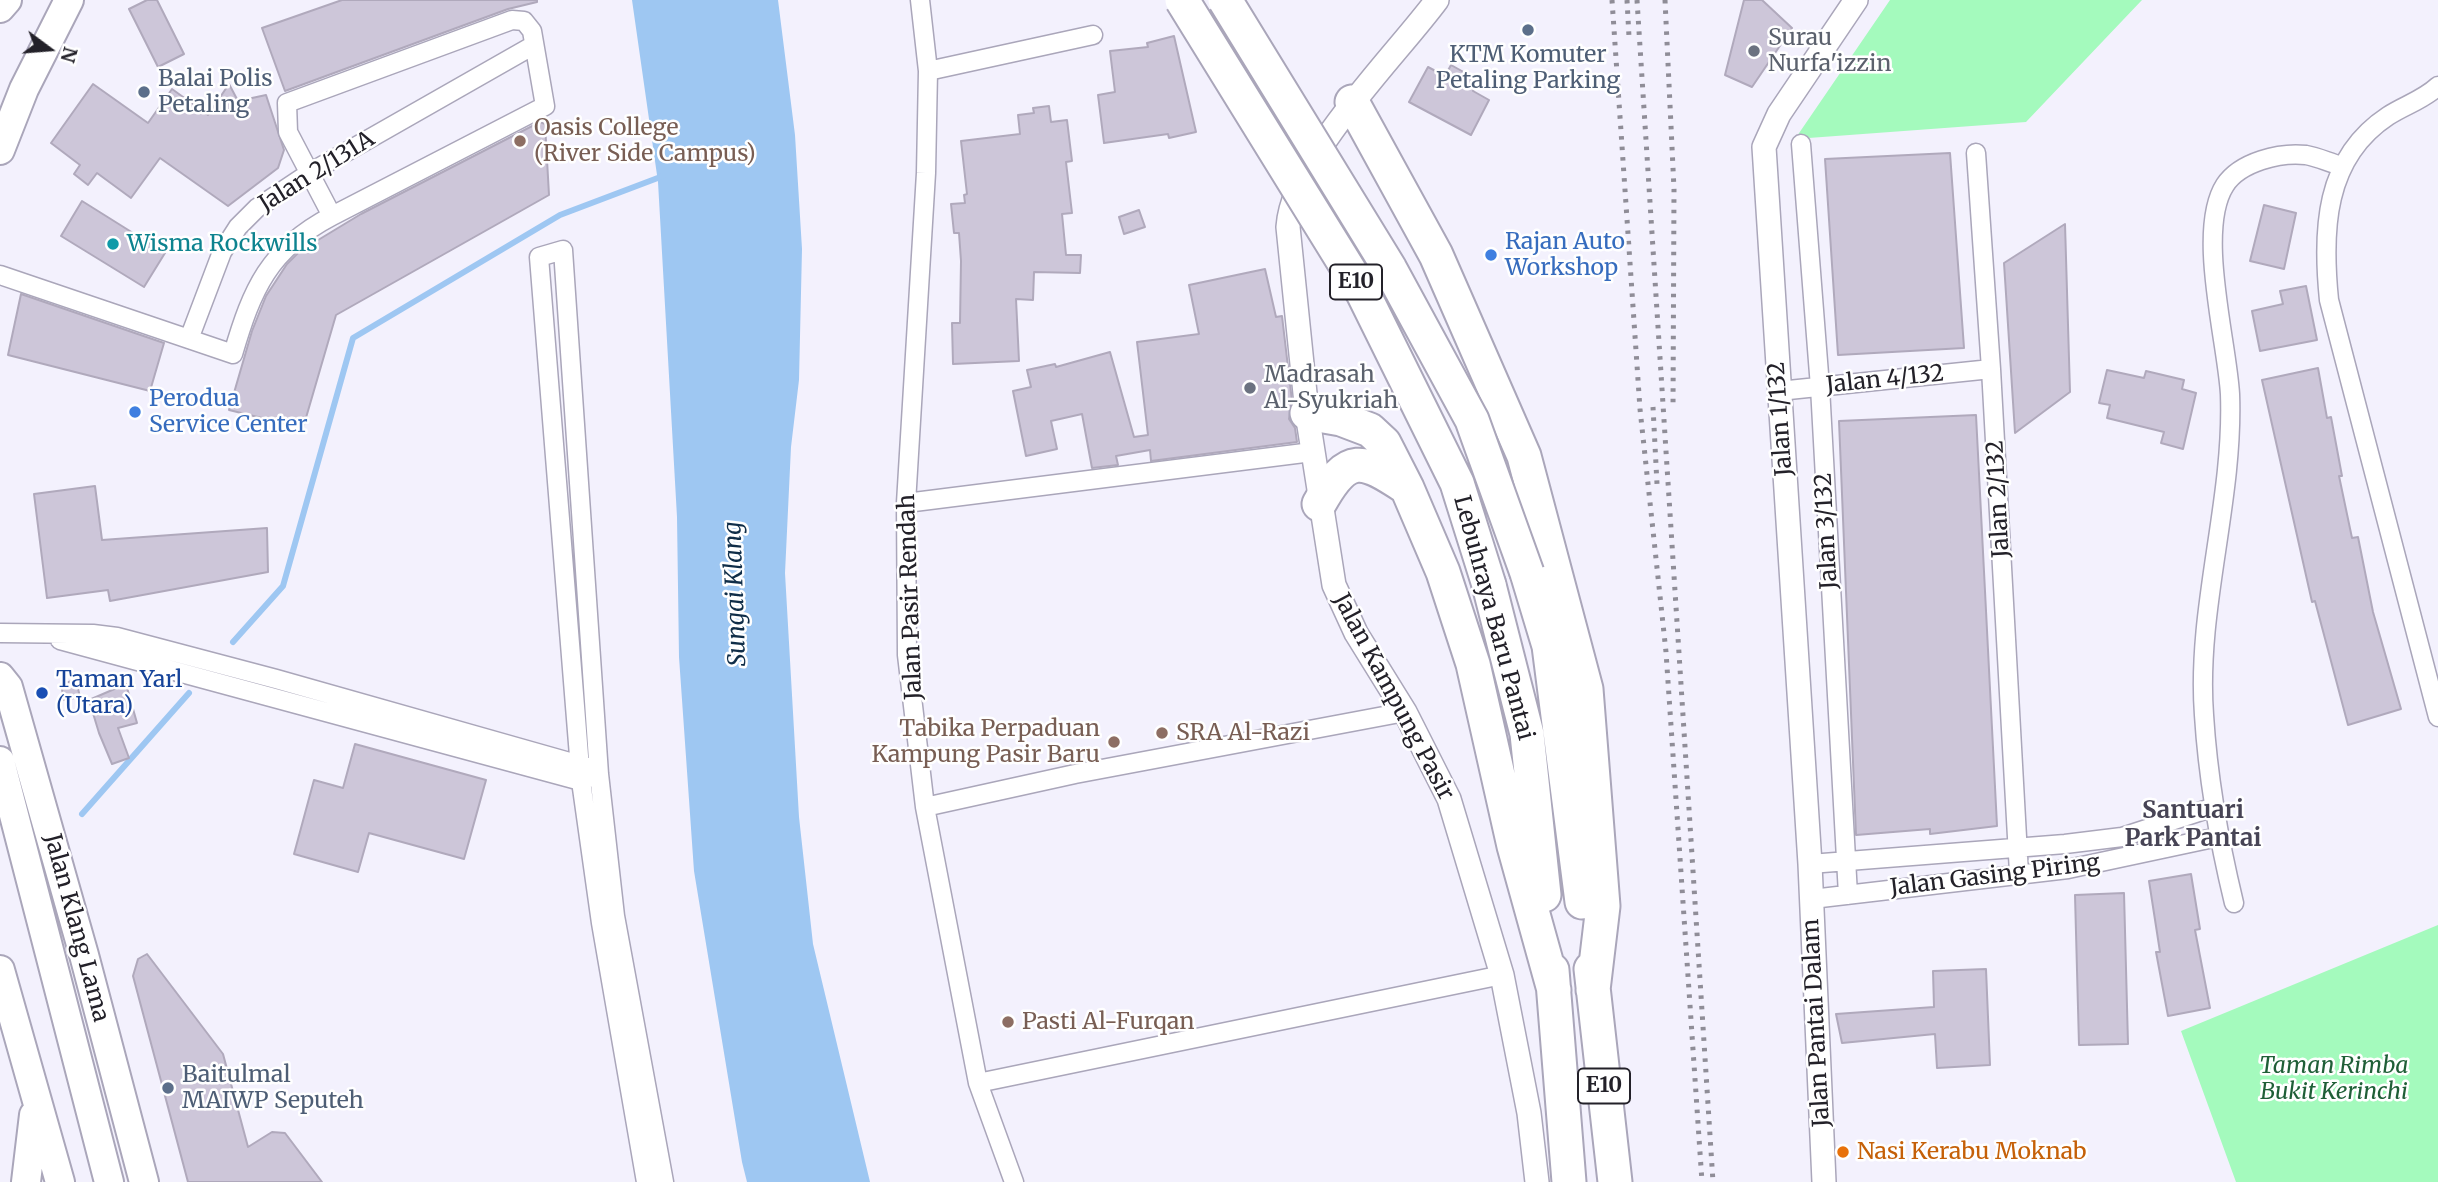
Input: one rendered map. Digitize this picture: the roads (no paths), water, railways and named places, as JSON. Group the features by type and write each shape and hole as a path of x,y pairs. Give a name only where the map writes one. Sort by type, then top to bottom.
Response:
{"highway":[{"name":"Lebuhraya Baru Pantai","path":"1182,0 1363,293 1457,483 1489,585 1527,734 1554,990 1569,1182"},
{"name":"Lebuhraya Baru Pantai","path":"1225,0 1390,269 1472,420 1527,573 1549,646 1615,1182"},
{"path":"1352,102 1436,255 1524,456 1586,689 1603,906 1593,990"},
{"path":"1307,413 1341,419 1370,430 1384,443 1407,488 1443,572 1474,664 1514,846 1554,990"},
{"path":"1319,504 1339,473 1357,465 1377,468 1407,488"}],"main road":[{"path":"0,8 7,0"},
{"path":"0,150 24,89 69,0"},
{"name":"Jalan Klang Lama","path":"0,677 8,687 144,1182"},
{"path":"0,761 109,1182"},
{"path":"0,970 60,1182"},
{"path":"26,1182 35,1096"}],"street":[{"name":"Jalan Pasir Rendah","path":"920,0 928,71 926,173 906,503 907,655 925,807 978,1083 1014,1182"},
{"name":"Jalan Kampung Pasir","path":"1437,0 1352,102 1315,160 1289,215 1307,413 1319,504 1334,585 1356,633 1405,712 1449,799 1502,975 1530,1113 1537,1182"},
{"name":"Jalan 1/132","path":"1810,864 1764,147 1779,114 1856,0"},
{"path":"0,275 233,354 257,287 276,257 302,232 545,106 532,31 524,21 512,20 287,103 288,132 332,216"},
{"path":"928,71 1093,35"},
{"name":"Jalan 2/131A","path":"189,339 212,272 238,227 257,208 310,172 534,45"},
{"path":"2438,86 2427,96 2387,117 2352,146 2342,166 2332,198 2325,254 2329,300 2438,717"},
{"name":"Jalan 3/132","path":"1801,144 1819,387 1848,895"},
{"name":"Jalan 2/132","path":"1976,153 1992,369 2019,873"},
{"path":"2234,903 2218,837 2204,715 2202,664 2230,439 2230,393 2214,261 2215,214 2225,184 2250,164 2274,157 2306,155 2342,166"},
{"path":"646,1182 601,923 581,772 540,257 563,250 599,774 615,916 664,1182"},
{"name":"Jalan 4/132","path":"1779,391 1992,369"},
{"path":"906,503 1312,452"},
{"path":"0,633 93,634 117,638 581,772 599,774"},
{"path":"925,807 1075,774 1405,712"},
{"path":"1810,864 2122,837 2214,807"},
{"name":"Jalan Gasing Piring","path":"1812,899 2112,862 2218,837"},
{"name":"Jalan Pantai Dalam","path":"1810,864 1824,1182"},
{"path":"978,1083 1502,975"}],"water":[{"name":"Sungai Klang","path":"632,0 778,0 795,135 802,249 799,380 791,447 785,573 799,817 813,944 870,1182 747,1182 742,1162 694,871 679,657 677,517 658,182"}],"waterway":[{"path":"233,642 283,586 353,338 560,215 663,176"},
{"path":"82,814 189,693"}],"railway":[{"path":"1612,0 1640,409 1666,652 1702,1182"},
{"path":"1627,0 1629,37"},
{"path":"1637,0 1713,1182"},
{"path":"1665,0 1674,189 1673,408"},
{"path":"1653,407 1657,484"}],"place":[{"name":"KTM Komuter Petaling Parking","path":"1528,30"},
{"name":"Surau Nurfa'izzin","path":"1754,51"},
{"name":"Balai Polis Petaling","path":"144,92"},
{"name":"Oasis College (River Side Campus)","path":"520,141"},
{"name":"Wisma Rockwills","path":"113,244"},
{"name":"Rajan Auto Workshop","path":"1491,255"},
{"name":"Madrasah Al-Syukriah","path":"1250,388"},
{"name":"Perodua Service Center","path":"135,412"},
{"name":"Taman Yarl (Utara)","path":"42,693"},
{"name":"SRA Al-Razi","path":"1162,733"},
{"name":"Tabika Perpaduan Kampung Pasir Baru","path":"1114,742"},
{"name":"Pasti Al-Furqan","path":"1008,1022"},
{"name":"Baitulmal MAIWP Seputeh","path":"168,1088"},
{"name":"Nasi Kerabu Moknab","path":"1843,1152"}],"district":[{"name":"Santuari Park Pantai","path":"2193,825"}],"park label":[{"name":"Taman Rimba Bukit Kerinchi","path":"2334,1079"}]}
